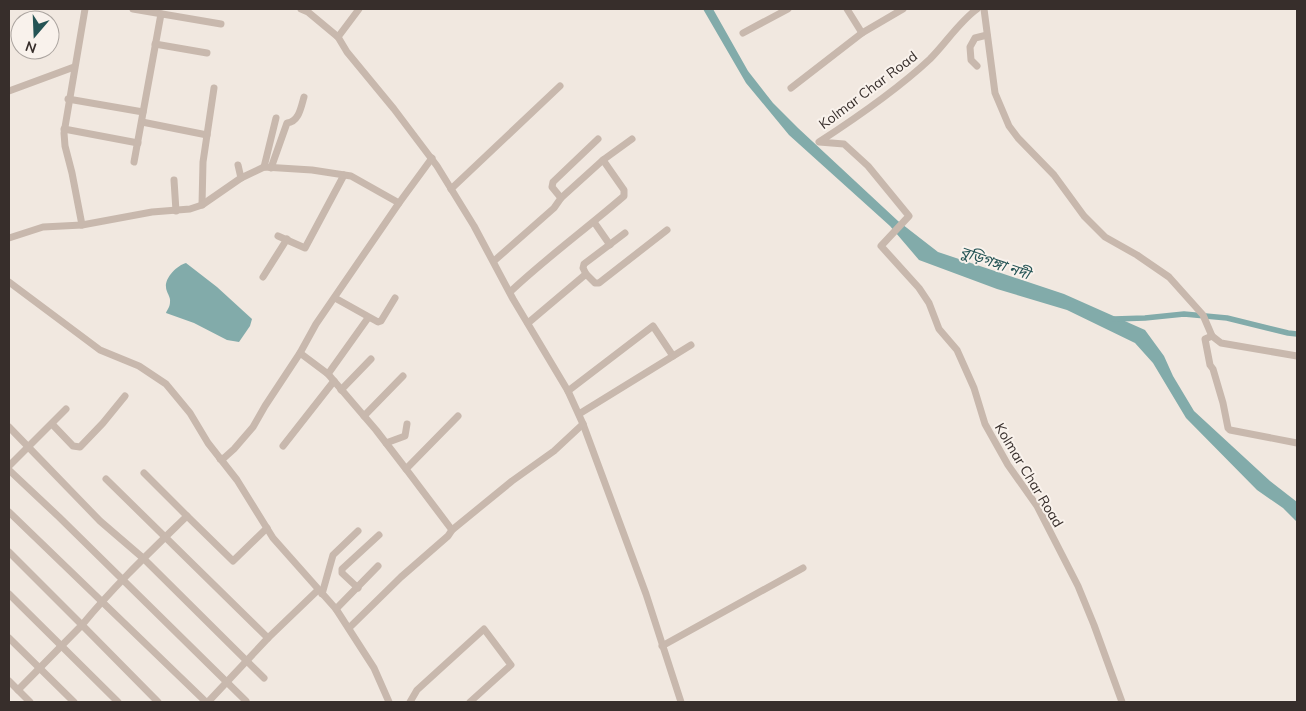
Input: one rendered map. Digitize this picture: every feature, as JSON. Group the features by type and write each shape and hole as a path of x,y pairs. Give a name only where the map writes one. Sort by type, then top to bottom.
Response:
{"street":[{"path":"82,225 65,146 64,129 85,9"},
{"path":"133,9 220,24"},
{"path":"301,9 308,12 338,37 347,52 432,158 494,261 568,391 583,424 646,594 681,702"},
{"path":"338,37 358,9"},
{"path":"743,33 788,9"},
{"path":"847,9 862,33"},
{"path":"791,88 862,33 903,9"},
{"name":"Kolmar Char Road","path":"978,9 968,16 942,47 908,77 819,142 844,144 868,166 909,216 881,246 919,288 929,303 939,329 957,350 974,388 985,424 1008,465 1037,506 1078,586 1122,702"},
{"path":"984,9 994,93 1009,126 1054,175 1084,216 1105,237 1169,276 1203,315 1210,333 1221,342 1297,356"},
{"path":"134,162 160,14"},
{"path":"977,66 970,60 970,47 975,38 987,36"},
{"path":"155,44 207,53"},
{"path":"9,91 74,67"},
{"path":"451,189 560,86"},
{"path":"202,205 203,162 214,88"},
{"path":"267,168 287,123 296,120 304,97"},
{"path":"68,99 143,112"},
{"path":"267,168 276,118"},
{"path":"142,122 207,135"},
{"path":"64,129 138,143"},
{"path":"561,198 552,187 552,182 598,138"},
{"path":"494,261 554,208 561,198 603,160 632,139"},
{"path":"220,459 224,458 234,449 253,427 316,324 432,158"},
{"path":"510,292 540,264 594,222 625,194 603,160"},
{"path":"238,165 241,178"},
{"path":"9,238 43,227 82,225 152,212 190,209 202,205 241,178 267,168 312,170 351,176 399,203"},
{"path":"278,236 305,248 344,175"},
{"path":"174,180 176,211"},
{"path":"594,222 610,245"},
{"path":"624,232 584,264 583,268 586,274 594,283 600,283 667,230"},
{"path":"263,276 287,240"},
{"path":"528,322 586,274"},
{"path":"9,282 100,350 138,366 166,384 190,413 208,443 237,480 274,538 336,609 374,668 387,702"},
{"path":"335,298 368,318 380,322 396,298"},
{"path":"328,374 368,318"},
{"path":"568,391 653,326 673,356"},
{"path":"1210,333 1205,339 1210,365 1224,403 1228,428 1230,430 1297,443"},
{"path":"579,414 692,345"},
{"path":"300,353 328,374 386,443 452,530"},
{"path":"341,390 371,359"},
{"path":"364,416 404,376"},
{"path":"283,446 334,381"},
{"path":"52,424 73,446 80,447 125,396"},
{"path":"9,466 66,409"},
{"path":"406,469 458,416"},
{"path":"386,443 406,436 407,424"},
{"path":"349,628 401,577 448,536 452,530 512,481 554,451 583,424"},
{"path":"9,427 100,521 143,558 264,678"},
{"path":"9,470 246,700"},
{"path":"144,474 233,560 267,528"},
{"path":"106,479 268,638"},
{"path":"9,512 207,702 268,638 320,592 334,555 358,531"},
{"path":"18,690 82,625 143,558 187,516"},
{"path":"358,588 342,573 342,569 379,535"},
{"path":"9,552 158,702"},
{"path":"336,609 378,566"},
{"path":"662,646 803,568"},
{"path":"9,594 118,702"},
{"path":"410,702 416,690 484,629 511,665 470,702"},
{"path":"9,638 74,702"},
{"path":"9,681 30,702"}],"water":[{"path":"703,9 713,9 748,71 773,103 898,221 938,252 1064,294 1145,330 1164,356 1173,376 1194,411 1270,481 1297,502 1297,522 1283,508 1257,490 1186,418 1153,363 1135,343 1067,310 997,289 919,260 890,226 789,135 746,83"},
{"path":"186,263 217,287 252,319 250,326 239,342 227,340 194,323 166,313 170,300 166,283 176,269"}],"waterway":[{"path":"1114,319 1184,314 1227,318 1297,334"}],"water label":[{"name":"বুড়িগঙ্গা নদী","path":"995,263"}]}
